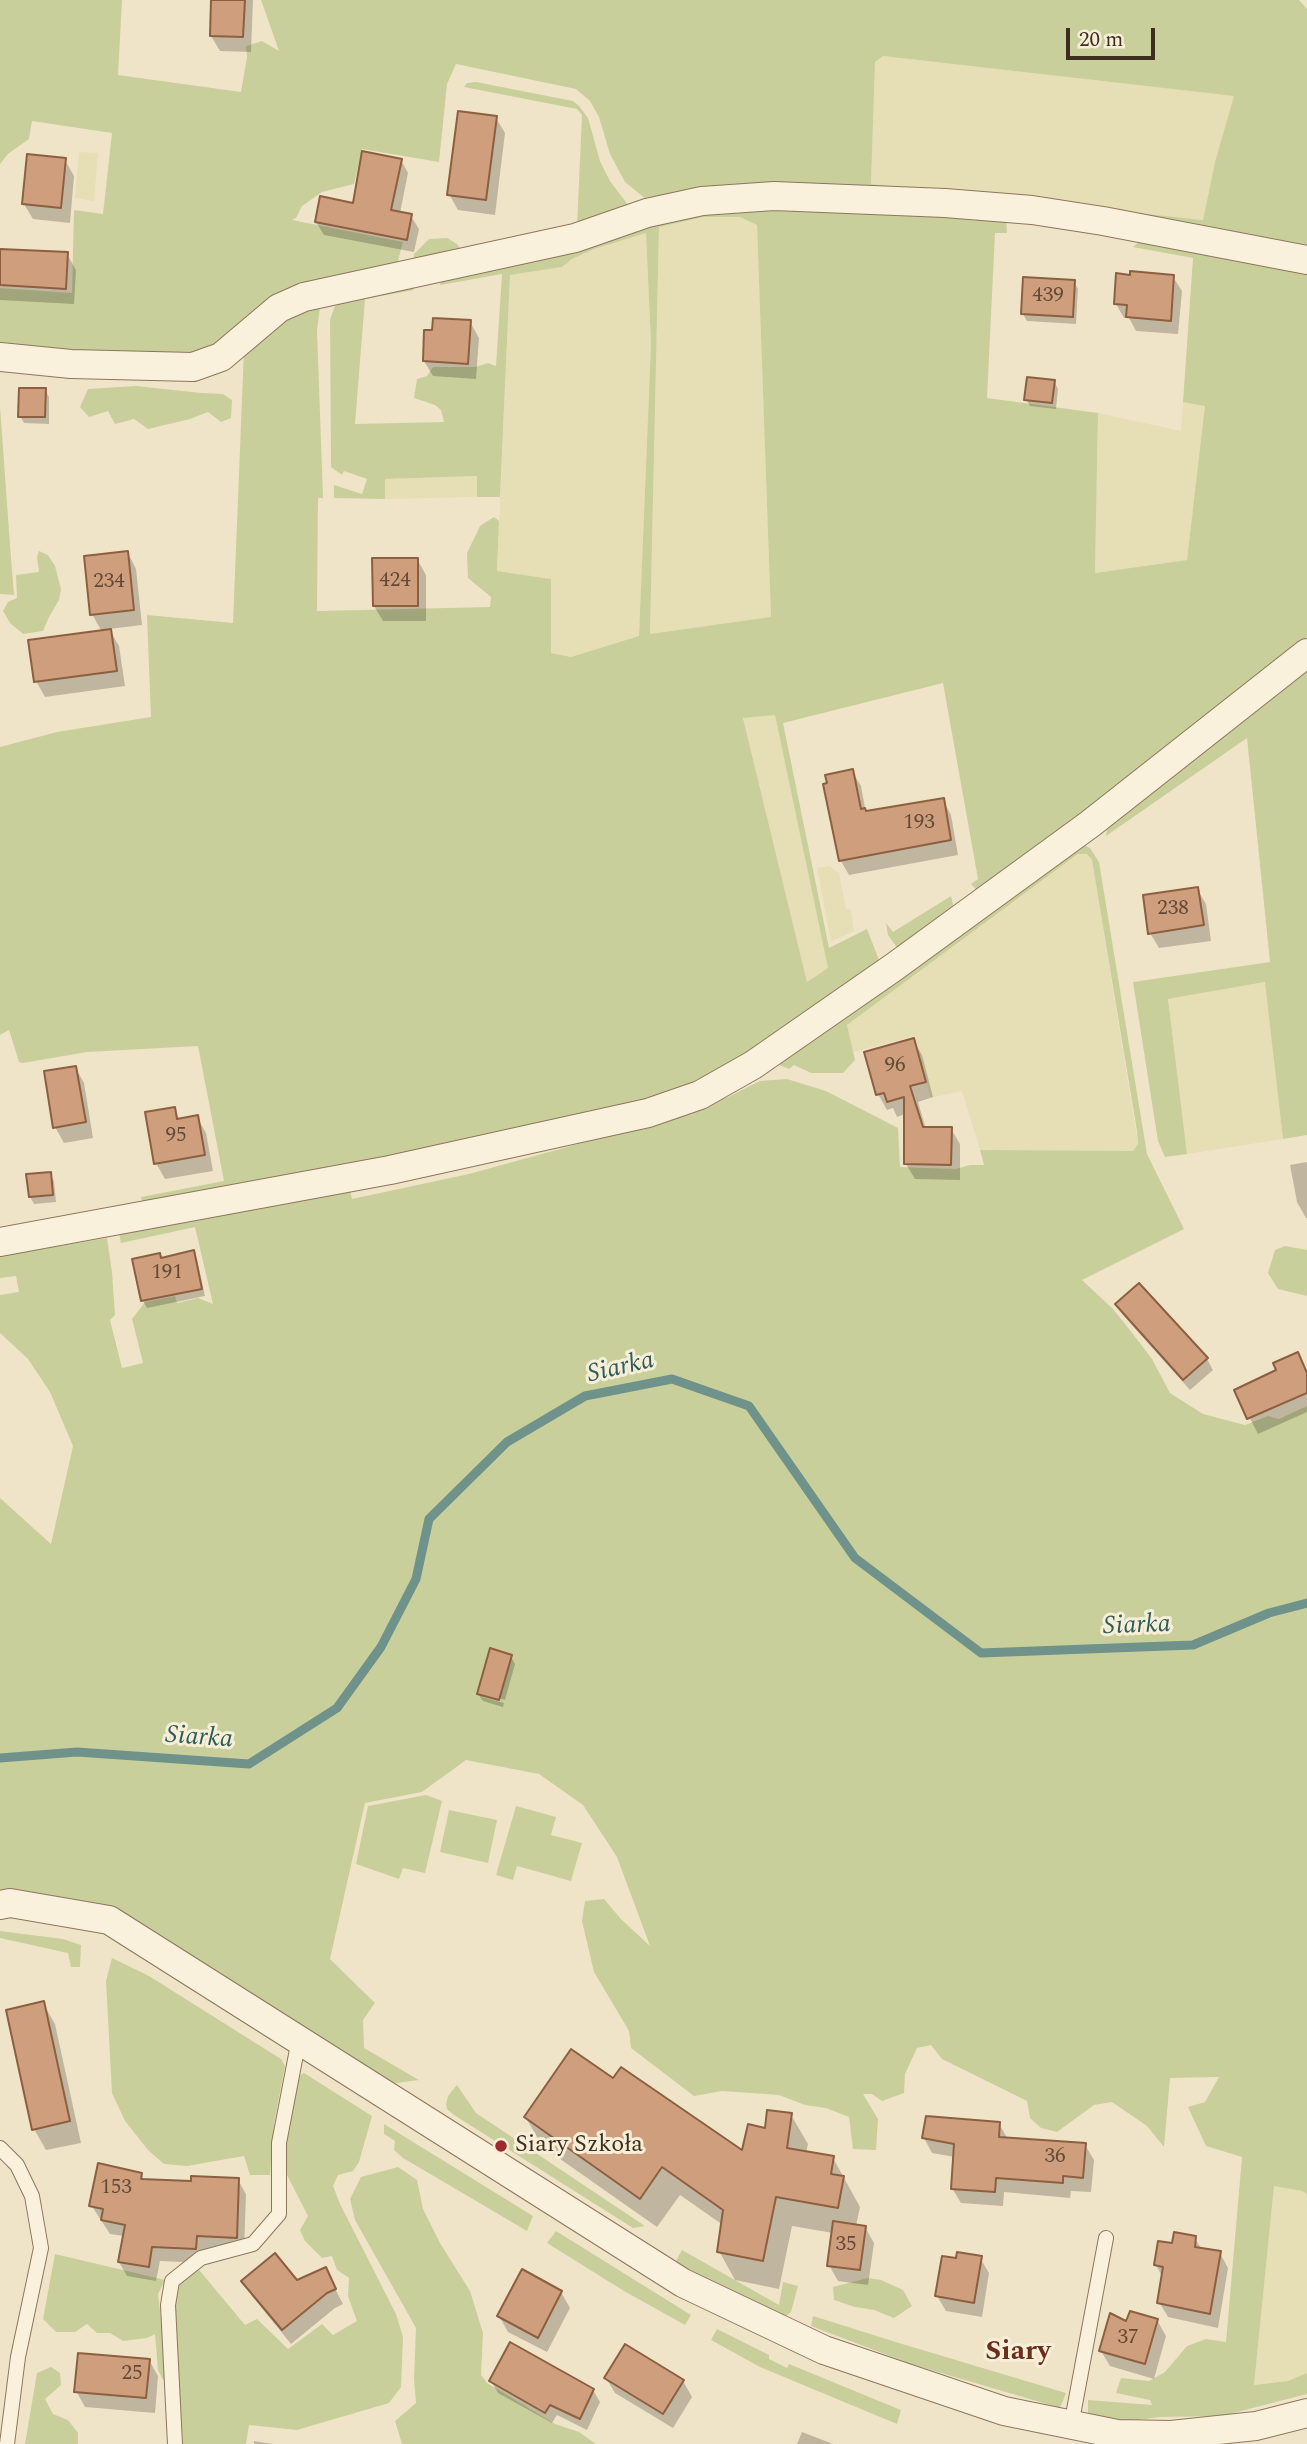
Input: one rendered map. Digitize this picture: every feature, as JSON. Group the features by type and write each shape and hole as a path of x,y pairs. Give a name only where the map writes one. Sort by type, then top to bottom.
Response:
{"street":[{"path":"0,357 71,364 192,367 221,357 279,308 304,297 575,238 647,213 702,201 762,197 932,203 1032,210 1103,220 1307,260"},
{"path":"0,1242 390,1170 648,1113 700,1095 753,1065 992,896 1090,824 1307,653"},
{"path":"0,1905 10,1903 109,1920 683,2283 824,2350 1064,2431 1171,2435 1256,2426 1307,2413"}],"lane":[{"path":"175,2444 168,2305 172,2281 201,2258 253,2244 279,2214 279,2143 299,2039"},
{"path":"0,2148 17,2165 32,2196 41,2248 18,2357 7,2444"},
{"path":"1064,2431 1106,2238"}],"shaded area":[{"path":"883,56 1235,96 1215,162 1203,220 871,184 875,61"},
{"path":"79,152 98,153 94,201 75,198"},
{"path":"704,217 740,217 757,225 771,618 650,634 659,227"},
{"path":"646,233 651,344 639,637 571,657 551,653 550,579 497,571 510,275 562,267 594,249"},
{"path":"1183,402 1206,405 1187,560 1095,573 1098,413 1181,431"},
{"path":"477,476 477,497 385,499 385,479"},
{"path":"775,715 828,968 807,982 743,717"},
{"path":"1079,854 1087,854 1092,860 1138,1144 1133,1151 1115,1153 980,1150 962,1091 930,1098 915,1036 853,1052 847,1025"},
{"path":"829,866 839,873 846,909 851,910 854,931 831,942 817,868"},
{"path":"1266,982 1283,1139 1187,1154 1168,999"},
{"path":"1274,2185 1307,2194 1307,2373 1288,2381 1254,2385"}],"green space":[{"path":"0,0 122,0 118,75 241,92 247,57 246,46 262,41 279,51 261,0 1299,0 1307,9 1307,253 1146,224 647,200 625,182 610,154 599,117 590,101 576,89 456,64 447,84 439,162 362,149 354,184 322,192 302,206 292,220 403,242 396,268 197,359 0,353 0,288 72,293 74,210 103,214 112,133 32,121 29,139 8,154 0,164","holes":["883,56 1234,96 1215,162 1203,220 871,184 875,62"]},
{"path":"476,82 573,101 588,118 600,161 610,181 631,209 577,227 582,115 577,109 464,87 467,83"},
{"path":"732,208 1006,217 1007,233 995,233 987,398 1098,413 1095,573 1187,560 1205,406 1183,402 1193,258 1133,247 1145,237 1307,268 1307,637 1089,812 980,894 971,884 978,879 943,683 783,723 829,948 867,929 879,960 737,1064 685,1089 563,1123 143,1206 141,1197 224,1181 198,1046 87,1052 23,1063 19,1062 9,1030 0,1035 0,747 57,732 151,717 147,615 233,623 244,349 267,329 321,300 317,330 323,498 318,498 317,611 490,607 491,597 468,578 467,553 480,526 494,517 499,521 497,571 551,579 551,653 571,657 639,636 651,344 646,233 594,249 562,267 510,275 500,497 477,497 477,476 385,479 385,499 334,498 334,485 362,494 367,479 344,471 342,475 331,467 330,320 338,297 409,282 414,290 365,299 355,424 444,422 441,410 435,405 414,398 417,379 427,376 433,367 475,367 488,363 496,366 502,274 440,285 442,275 634,227","holes":["704,217 740,217 757,225 771,617 650,634 659,227","775,715 828,968 807,982 743,718"]},
{"path":"447,238 457,244 463,253 413,264 414,254 429,239"},
{"path":"136,386 223,394 232,400 231,418 221,422 208,412 148,429 134,419 115,424 108,411 89,417 80,407 88,389"},
{"path":"0,406 10,545 14,595 0,594"},
{"path":"39,551 48,555 55,566 61,589 59,600 43,631 23,634 10,623 3,611 8,602 17,598 16,575 39,572"},
{"path":"1307,662 1307,1135 1283,1139 1265,982 1168,999 1187,1154 1165,1157 1158,1141 1133,982 1270,962 1247,738 1106,836 1108,819"},
{"path":"1084,845 1090,848 1099,862 1147,1154 1184,1229 1082,1280 1113,1309 1133,1334 1152,1359 1170,1393 1203,1414 1245,1425 1268,1416 1279,1419 1307,1406 1307,2194 1274,2186 1254,2385 1288,2381 1307,2373 1307,2394 1222,2416 1160,2417 1129,2421 1088,2416 1088,2400 1152,2405 1150,2400 1116,2393 1121,2378 1149,2381 1165,2372 1187,2346 1206,2339 1226,2342 1242,2157 1206,2146 1188,2107 1205,2102 1219,2077 1170,2078 1164,2147 1147,2126 1112,2102 1094,2105 1057,2132 1041,2128 1030,2118 1027,2101 942,2059 931,2045 917,2048 905,2074 904,2093 882,2101 872,2094 863,2094 878,2119 876,2150 853,2149 849,2117 826,2108 805,2105 779,2095 722,2091 694,2096 631,2048 629,2031 594,1972 582,1921 585,1901 604,1899 650,1946 617,1857 583,1805 539,1774 466,1760 422,1792 365,1803 330,1959 375,2003 363,2020 364,2048 419,2080 389,2084 110,1915 67,1898 0,1894 0,1498 51,1544 73,1446 50,1392 28,1359 0,1333 0,1295 19,1292 16,1276 0,1278 0,1256 107,1238 115,1315 110,1320 122,1368 143,1363 132,1319 145,1302 175,1296 177,1303 198,1298 213,1304 195,1227 121,1243 119,1233 349,1187 352,1199 469,1174 640,1127 728,1097 760,1081 787,1079 826,1091 898,1128 900,1167 956,1169 984,1165 980,1150 1133,1151 1138,1144 1137,1131 1092,860 1087,854 1078,854 847,1025 855,1060 843,1073 811,1073 794,1065 789,1069 774,1063"},
{"path":"951,896 955,913 898,949 888,935 886,923 893,932"},
{"path":"1285,1246 1307,1250 1307,1296 1278,1289 1268,1273 1275,1250"},
{"path":"426,1795 442,1801 425,1873 403,1868 399,1879 356,1864 368,1806"},
{"path":"516,1806 556,1817 551,1835 582,1843 571,1881 517,1866 513,1880 496,1875"},
{"path":"449,1810 497,1820 488,1863 440,1852"},
{"path":"0,1931 63,1939 81,1945 80,1967 71,1967 68,1953 0,1938"},
{"path":"112,1958 149,1976 281,2059 285,2066 274,2124 270,2175 250,2175 244,2156 187,2166 164,2164 148,2150 125,2121 112,2093 106,1981"},
{"path":"304,2073 372,2116 359,2162 353,2171 338,2175 333,2186 396,2314 403,2337 401,2387 389,2403 297,2430 249,2425 246,2444 183,2444 173,2294 184,2274 195,2265 245,2325 257,2319 288,2349 322,2324 333,2335 357,2321 348,2296 349,2278 337,2270 332,2256 322,2258 305,2241 300,2230 308,2216 284,2169 288,2114 297,2077"},
{"path":"457,2085 476,2113 645,2226 633,2228 454,2115 447,2109 446,2104 448,2096"},
{"path":"384,2124 533,2216 527,2231 403,2158 394,2150 395,2141 384,2134"},
{"path":"398,2167 417,2180 423,2209 440,2243 470,2291 483,2333 481,2375 487,2383 555,2424 579,2432 596,2444 402,2444 395,2421 416,2403 416,2328 355,2220 350,2199 361,2177"},
{"path":"556,2231 691,2315 685,2325 547,2243"},
{"path":"682,2250 779,2305 783,2282 798,2286 791,2312 782,2319 762,2313 676,2261"},
{"path":"55,2254 165,2280 158,2294 168,2380 163,2380 158,2370 155,2334 147,2338 123,2341 110,2333 97,2333 87,2324 75,2332 56,2332 43,2319"},
{"path":"868,2278 881,2280 903,2290 912,2306 894,2318 834,2300 833,2287"},
{"path":"813,2316 1066,2393 1060,2408 911,2364 811,2326"},
{"path":"717,2329 769,2355 769,2359 787,2368 789,2364 901,2410 897,2424 760,2367 711,2340"},
{"path":"51,2367 60,2373 61,2385 45,2399 53,2414 68,2420 78,2433 78,2444 25,2444 37,2373"}],"building":[{"path":"211,0 245,0 243,37 210,36"},
{"path":"458,111 497,116 486,200 447,195"},
{"path":"362,151 402,159 391,210 412,214 407,240 315,222 320,196 353,203"},
{"path":"27,154 66,158 61,208 22,204"},
{"path":"0,249 68,252 66,289 0,285"},
{"path":"1130,271 1174,275 1171,321 1126,317 1127,305 1114,304 1116,273 1130,275"},
{"path":"1023,277 1075,280 1073,317 1021,314"},
{"path":"433,318 471,320 468,364 423,361 424,330 432,330"},
{"path":"1027,377 1055,380 1052,403 1024,400"},
{"path":"19,388 46,388 45,417 18,417"},
{"path":"128,551 134,610 90,615 84,556"},
{"path":"372,558 418,558 418,606 373,606"},
{"path":"111,629 117,671 34,682 28,640"},
{"path":"853,769 861,809 865,808 866,811 944,798 951,840 839,861 823,784 827,783 825,775"},
{"path":"1198,887 1204,925 1148,934 1143,895"},
{"path":"914,1038 926,1082 910,1086 923,1127 952,1127 951,1165 904,1164 904,1097 887,1102 884,1093 876,1095 864,1052"},
{"path":"76,1066 86,1122 53,1128 44,1071"},
{"path":"175,1107 177,1119 198,1115 205,1155 154,1164 145,1112"},
{"path":"51,1172 53,1195 29,1197 26,1174"},
{"path":"194,1250 202,1289 141,1301 132,1259 160,1253 161,1258"},
{"path":"1139,1283 1208,1358 1183,1380 1115,1304"},
{"path":"1298,1352 1307,1373 1307,1393 1247,1419 1234,1390 1276,1370 1273,1363"},
{"path":"490,1648 512,1655 499,1700 477,1694"},
{"path":"44,2001 70,2121 32,2130 6,2010"},
{"path":"571,2049 613,2078 621,2067 742,2150 748,2124 765,2128 767,2110 792,2113 787,2148 834,2156 831,2174 844,2176 838,2208 776,2197 763,2261 717,2252 723,2210 662,2167 640,2199 524,2117"},
{"path":"926,2116 1000,2122 999,2137 1086,2143 1083,2178 1063,2176 1063,2183 996,2178 995,2192 951,2189 954,2144 922,2138"},
{"path":"98,2163 142,2173 141,2179 191,2181 191,2176 239,2178 237,2238 197,2236 196,2249 152,2247 149,2267 118,2262 125,2225 101,2220 103,2209 89,2206"},
{"path":"833,2221 866,2226 860,2270 827,2266"},
{"path":"1174,2232 1196,2236 1195,2247 1221,2251 1210,2314 1157,2303 1163,2267 1154,2265 1158,2241 1172,2243"},
{"path":"957,2252 982,2256 974,2303 935,2296 942,2256 956,2258"},
{"path":"275,2253 297,2280 326,2267 336,2289 327,2293 282,2330 241,2281"},
{"path":"522,2269 562,2291 538,2338 497,2316"},
{"path":"1130,2311 1158,2319 1145,2364 1099,2351 1110,2313 1126,2321"},
{"path":"510,2342 594,2389 580,2419 550,2405 545,2413 489,2381"},
{"path":"625,2344 684,2380 663,2414 604,2378"},
{"path":"78,2353 150,2359 146,2398 74,2392"}],"waterway":[{"name":"Siarka","path":"0,1758 77,1752 249,1764 337,1708 381,1647 416,1579 429,1519 507,1442 585,1396 672,1379 749,1406 855,1558 981,1653 1193,1645 1269,1613 1307,1603"}],"place":[{"name":"Siary Szkoła","path":"501,2146"}],"district":[{"name":"Siary","path":"1018,2354"}]}
